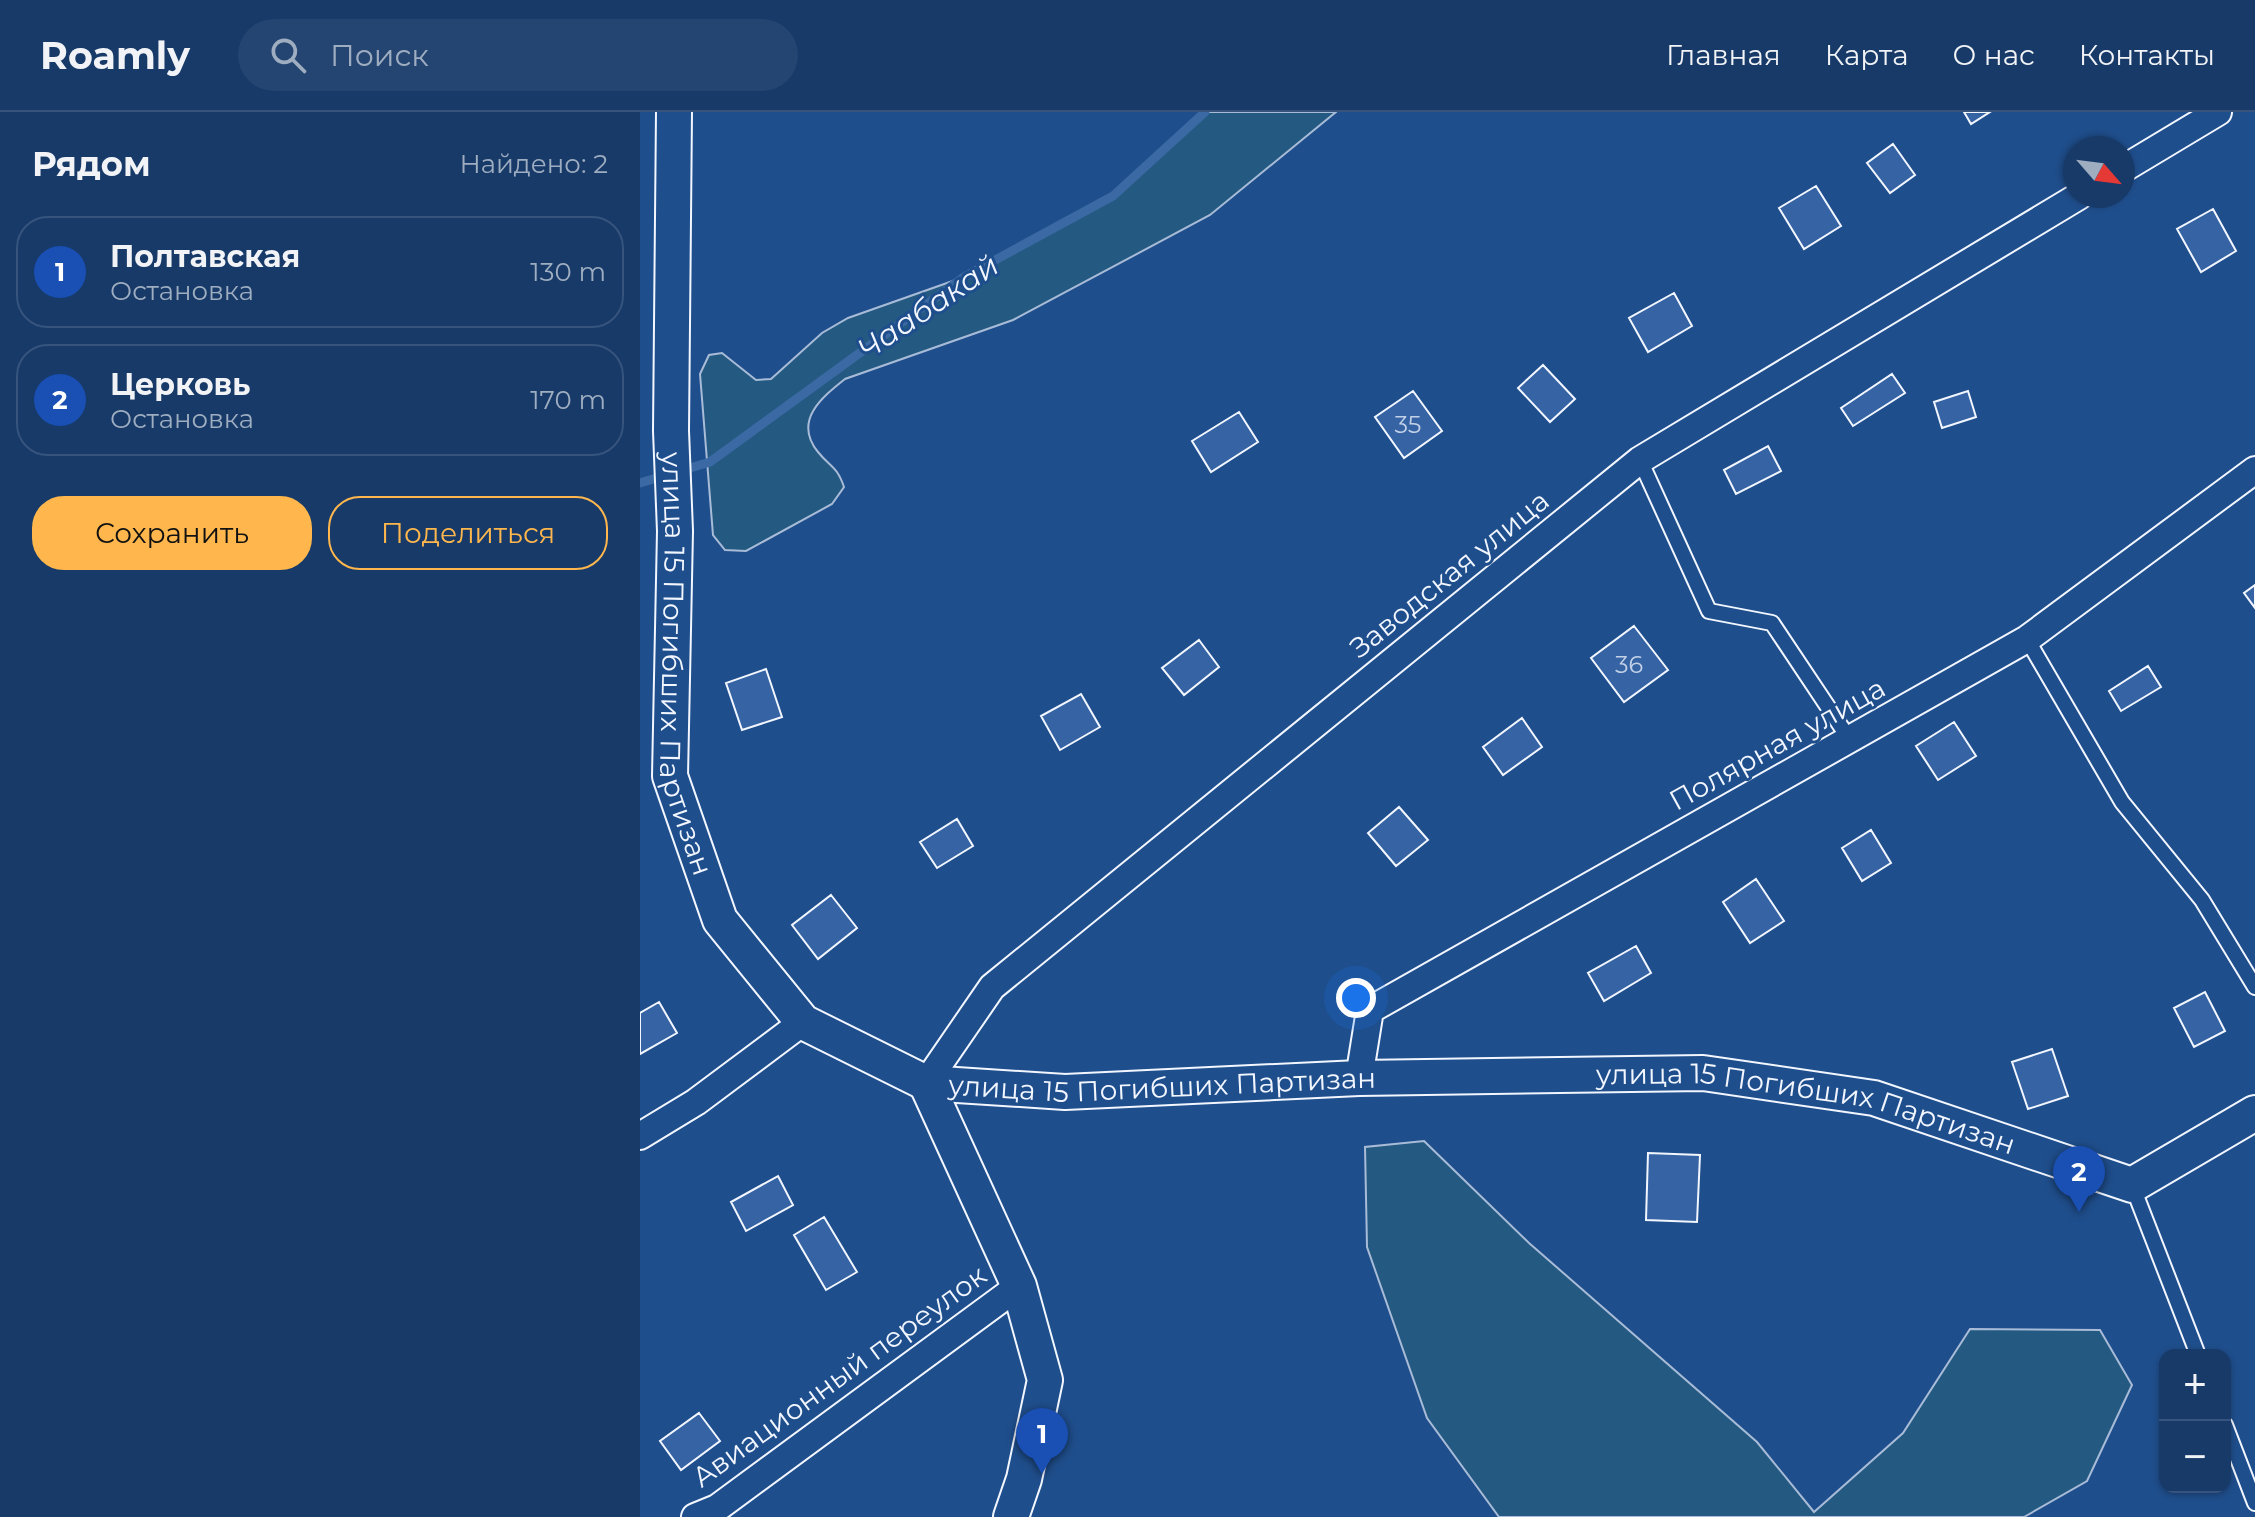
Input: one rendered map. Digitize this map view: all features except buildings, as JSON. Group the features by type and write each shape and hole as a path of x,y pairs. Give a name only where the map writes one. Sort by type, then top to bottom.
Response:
{"street":[{"name":"улица 15 Погибших Партизан","path":"674,112 671,431 675,531 670,776 720,920 803,1022 926,1083 1065,1092 1359,1078 1703,1073 1874,1098 2132,1185"},
{"path":"2135,162 2218,112"},
{"name":"Заводская улица","path":"926,1083 992,987 1640,460 2063,206"},
{"name":"Полярная улица","path":"1359,1078 1370,1010 2027,639 2255,470"},
{"path":"640,1136 696,1102 803,1022"},
{"path":"926,1083 1019,1286 1045,1380 1024,1479 1011,1517"},
{"path":"2132,1185 2255,1113"},
{"name":"Авиационный переулок","path":"695,1517 717,1508 1019,1286"}],"lane":[{"path":"1640,460 1709,611 1772,623 1850,740"},
{"path":"2027,639 2122,802 2202,900 2255,987"},
{"path":"2132,1185 2196,1349"},
{"path":"2231,1441 2255,1503"}],"shaded area":[{"path":"1205,112 1336,112 1210,215 1013,320 845,379 819,402 809,420 808,430 811,441 836,471 844,487 832,504 746,551 725,550 713,535 700,374 709,355 722,353 756,380 771,379 822,333 848,318 964,277 1113,196"},
{"path":"1424,1141 1529,1243 1757,1442 1814,1512 1903,1433 1970,1329 2100,1330 2132,1385 2087,1481 2024,1517 1499,1517 1427,1418 1367,1247 1365,1147"}],"waterway":[{"name":"Чаабакай","path":"640,483 710,462 964,277 1113,196 1205,112"}],"place":[{"name":"Церковь","path":"2079,1212"},
{"name":"Полтавская","path":"1042,1474"}]}
